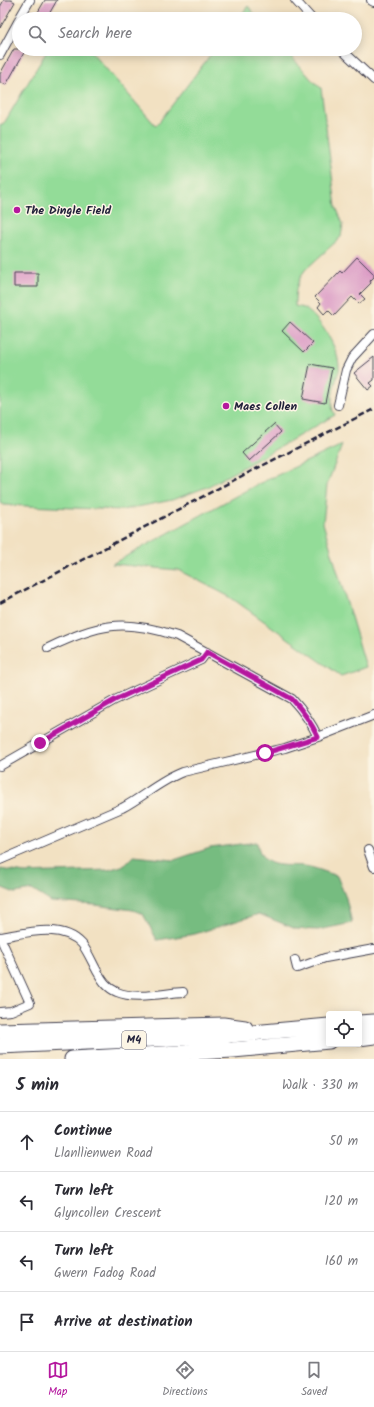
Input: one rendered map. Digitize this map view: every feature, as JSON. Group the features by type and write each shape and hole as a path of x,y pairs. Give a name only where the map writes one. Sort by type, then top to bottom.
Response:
{"highway":[{"path":"362,1023 374,1022"},
{"name":"M4","path":"0,1031 223,1025 268,1031"},
{"name":"M4","path":"0,1046 219,1036 326,1026"},
{"path":"362,1038 374,1036"},
{"name":"M4","path":"72,1059 233,1050 326,1041"},
{"name":"M4","path":"192,1059 218,1056 233,1050"}],"street":[{"path":"23,12 30,0"},
{"path":"295,0 306,12"},
{"path":"0,54 12,32"},
{"path":"348,56 374,80"},
{"path":"338,404 346,370 352,358 374,334"},
{"path":"48,648 92,629 123,625 139,626 159,630 177,636 292,699 302,709 312,723 318,737"},
{"path":"0,766 115,700 201,660 207,652"},
{"path":"0,860 122,808 134,802 173,776 183,772 265,753 318,737 374,715"},
{"path":"368,850 374,867"},
{"path":"0,1012 11,1011 30,1003 0,937 42,931 56,931 76,939 82,945 101,979 108,988 116,992 135,996 183,992"},
{"path":"295,960 297,968 325,958 374,949"}],"green space":[{"path":"248,6 253,12 243,12"},
{"path":"44,56 95,56 156,126 210,56 291,56 321,88 336,207 343,224 341,237 305,270 300,279 295,296 295,306 304,308 316,319 328,334 336,352 339,372 333,391 332,401 335,415 207,487 172,500 122,510 4,505 0,503 0,125 3,125"},
{"path":"342,445 327,485 323,523 366,667 341,676 230,597 178,570 112,564 256,485"},
{"path":"257,842 264,859 270,863 310,867 337,876 346,898 352,923 318,930 296,929 259,914 195,934 157,940 143,914 133,910 95,905 51,902 32,890 15,893 0,887 0,869 25,873 108,870 125,865 134,856 174,860 210,848"}],"building":[{"path":"4,0 11,0 15,2 0,28 0,7"},
{"path":"45,0 57,0 50,12 38,12"},
{"path":"12,53 12,56 22,56 6,85 0,82 0,74"},
{"path":"357,257 374,274 374,277 370,281 371,283 360,294 365,299 359,304 352,297 334,316 328,310 324,314 318,307 321,303 315,297 340,271 342,273"},
{"path":"14,273 38,273 38,287 14,287"},
{"path":"290,322 313,343 304,352 282,331"},
{"path":"374,357 374,380 370,383 373,386 368,390 354,373"},
{"path":"310,364 332,368 325,403 303,399"},
{"path":"274,424 281,432 249,461 242,453"}],"railway":[{"path":"0,603 238,478 374,409"}],"place":[{"name":"The Dingle Field","path":"17,210"},
{"name":"Maes Collen","path":"226,406"}],"route":[{"path":"40,743 115,700 201,660 207,652 292,699 302,709 312,723 318,737 286,748 265,753"}]}
